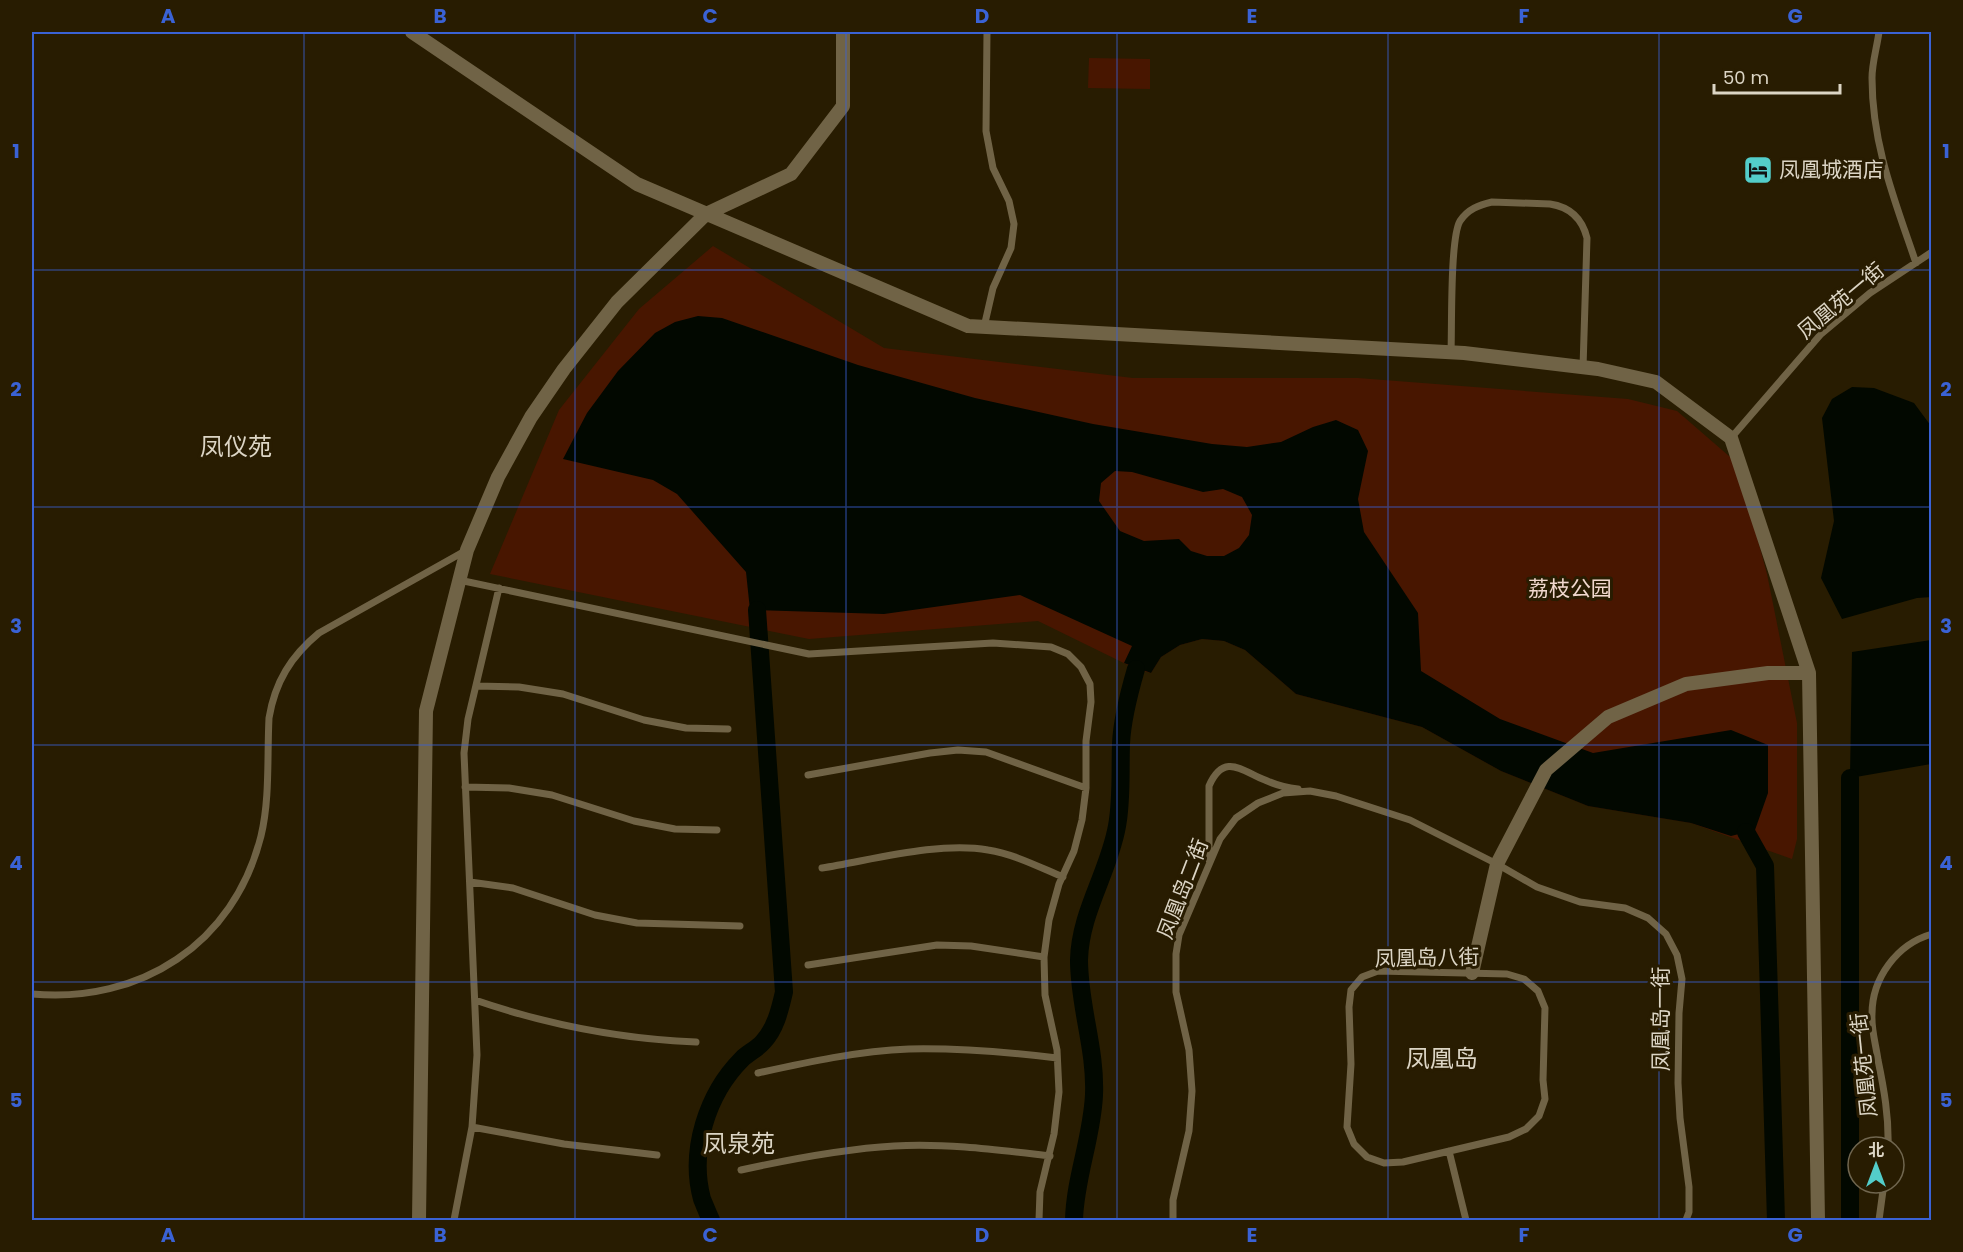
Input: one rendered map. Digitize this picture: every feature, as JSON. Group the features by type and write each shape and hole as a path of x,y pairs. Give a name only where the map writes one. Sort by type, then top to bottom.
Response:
{"street":[{"path":"412,32 637,184 968,326 1451,352 1583,368 1656,382 1731,438 1809,673 1818,1221"},
{"path":"419,1221 426,711 467,550 498,477 531,417 558,377 617,302 706,214 791,174 843,106 843,32"},
{"path":"1472,974 1497,864 1546,770 1608,717 1686,684 1768,673 1809,673"}],"lane":[{"path":"984,327 993,288 1011,248 1014,224 1009,201 1000,185 988,150 986,132 987,32"},
{"path":"1879,32 1872,76 1875,130 1886,176 1916,263"},
{"path":"1451,352 1455,240 1460,222 1473,208 1492,202 1550,204 1575,214 1585,229 1587,238 1583,368"},
{"name":"凤凰苑一街","path":"1731,438 1821,334 1870,293 1932,252"},
{"path":"32,994 52,996 86,994 118,988 140,980 178,959 211,930 237,895 255,855 265,813 269,718 283,673 293,658 319,633 467,550"},
{"path":"459,580 809,654 993,643 1051,647 1068,654 1082,667 1090,684 1091,702 1086,741 1083,820 1049,920 1044,957 1046,995 1057,1058 1059,1092 1058,1113 1050,1156 1040,1191 1039,1221"},
{"path":"454,1221 472,1127 477,1055 464,753 468,719 499,588"},
{"path":"476,686 519,687 563,694 644,720 686,728 728,729"},
{"path":"808,775 958,750 986,752 1086,788"},
{"path":"1209,864 1209,786 1213,776 1221,769 1232,766 1243,768 1275,783 1310,791"},
{"path":"465,787 509,788 552,795 634,821 675,829 717,830"},
{"name":"凤凰岛二街","path":"1173,1221 1173,1200 1189,1131 1192,1091 1189,1050 1176,992 1176,954 1179,935 1220,839 1236,818 1258,803 1275,796 1310,791 1336,796 1410,820 1497,864"},
{"path":"822,868 934,849 962,847 989,850 1016,858 1063,877"},
{"name":"凤凰岛一街","path":"1497,864 1537,887 1580,902 1625,908 1648,918 1666,934 1677,955 1682,979 1678,1083 1681,1129 1689,1187 1689,1212 1686,1221"},
{"path":"470,882 513,888 595,915 637,922 740,926"},
{"name":"凤凰苑一街","path":"1887,1135 1885,1097 1871,1014 1876,989 1887,966 1905,947 1932,934"},
{"path":"808,964 937,945 971,946 1044,957"},
{"name":"凤凰岛八街","path":"1378,972 1507,974 1524,979 1538,991 1545,1008 1543,1080 1545,1099 1539,1116 1526,1130 1509,1137 1449,1151 1403,1162 1384,1163 1367,1157 1354,1144 1347,1127 1351,1064 1349,1007 1351,990 1362,977 1378,972"},
{"path":"475,1000 511,1013 584,1031 649,1040 696,1042"},
{"path":"758,1073 832,1057 907,1049 982,1050 1057,1058"},
{"path":"472,1127 564,1144 657,1155"},
{"path":"741,1170 817,1154 894,1146 972,1146 1050,1156"},
{"path":"1449,1151 1466,1221"},
{"path":"1879,1221 1882,1195"}],"green space":[{"path":"1089,58 1150,59 1150,89 1088,88"},
{"name":"荔枝公园","path":"713,246 884,348 1133,378 1358,378 1628,399 1677,411 1737,463 1767,574 1797,723 1797,839 1792,859 1691,823 1588,806 1501,771 1422,727 1296,694 1245,650 1224,641 1202,639 1180,645 1161,657 1151,673 1136,669 1038,621 809,639 490,574 559,410 639,309"}],"shaded area":[{"path":"698,316 722,318 858,365 975,398 1093,424 1212,444 1247,447 1281,442 1313,427 1336,420 1358,430 1368,451 1358,499 1364,532 1418,613 1421,671 1500,719 1593,753 1731,730 1768,745 1768,793 1755,830 1731,836 1691,823 1588,806 1501,771 1422,727 1296,694 1245,650 1224,641 1202,639 1180,645 1161,657 1151,673 1124,663 1132,646 1020,595 884,614 750,610 746,572 677,494 653,480 563,459 587,413 618,371 655,333 675,322","holes":["1115,471 1132,472 1203,492 1223,489 1242,497 1252,515 1249,535 1239,548 1224,556 1207,556 1191,551 1179,539 1144,541 1120,531 1099,501 1101,483"]},
{"path":"1852,387 1874,388 1914,403 1931,426 1932,597 1917,598 1842,619 1821,578 1834,521 1822,418 1832,399"},
{"path":"1931,640 1931,764 1850,778 1852,652"}],"waterway":[{"path":"711,1220 702,1199 699,1181 698,1162 704,1124 719,1089 730,1073 742,1059 761,1044 771,1031 784,992 757,610"},
{"path":"1074,1220 1077,1189 1093,1111 1094,1095 1092,1061 1080,977 1081,942 1084,925 1108,860 1117,826 1123,725 1136,669"},
{"path":"1850,778 1850,1220"},
{"path":"1746,832 1765,866 1776,1220"}],"place":[{"name":"凤凰城酒店","path":"1758,170"}],"district":[{"name":"凤仪苑","path":"236,447"},
{"name":"凤凰岛","path":"1442,1059"},
{"name":"凤泉苑","path":"739,1144"}]}
